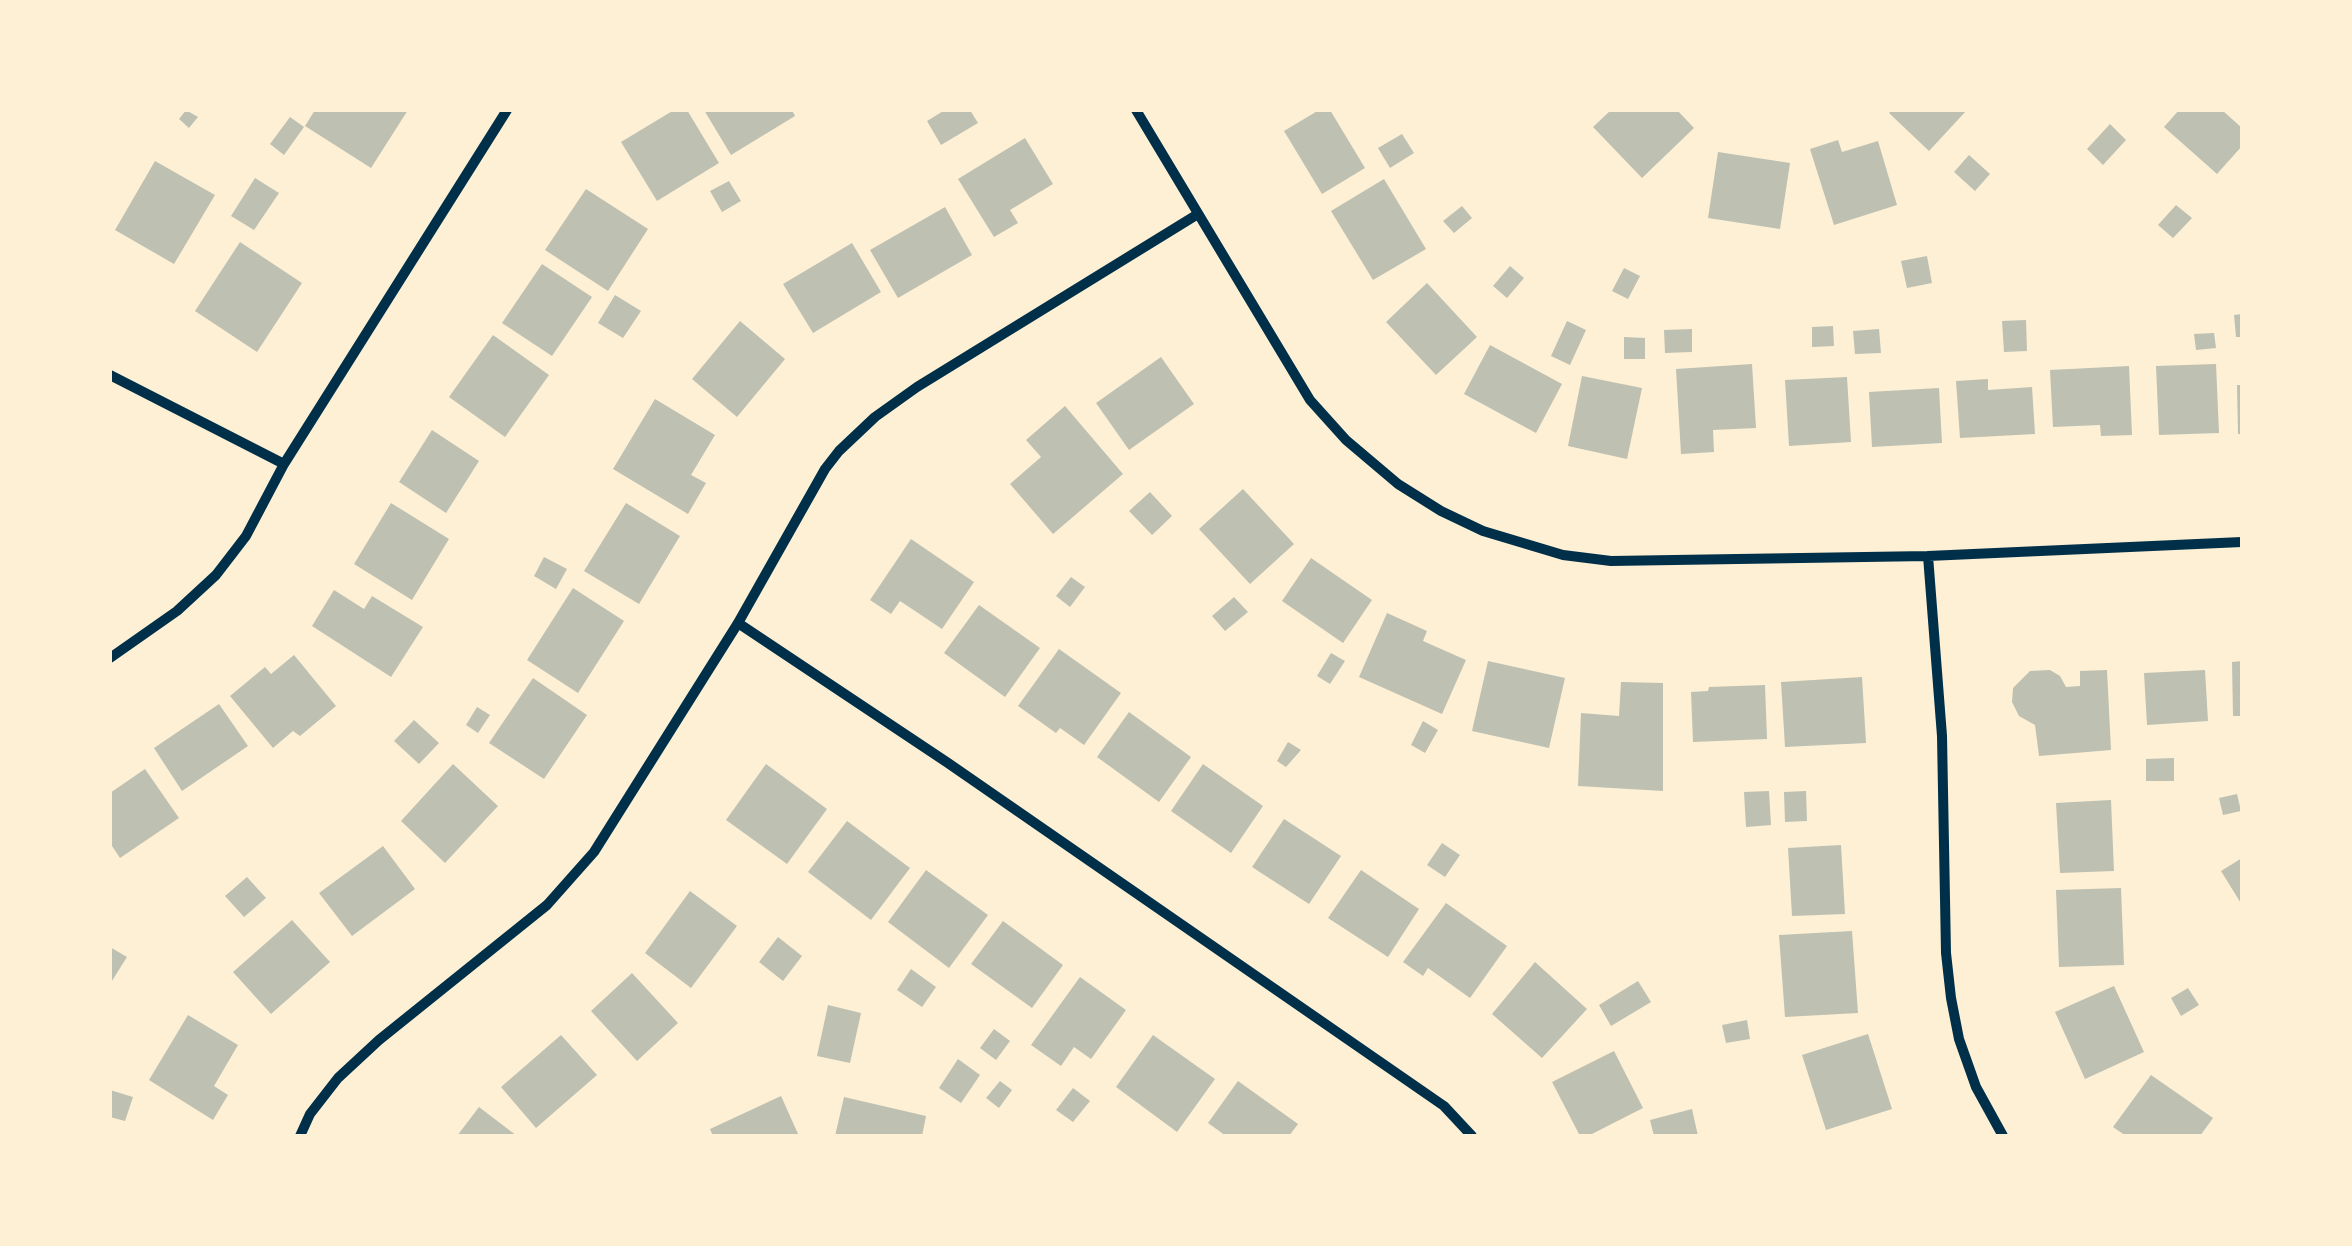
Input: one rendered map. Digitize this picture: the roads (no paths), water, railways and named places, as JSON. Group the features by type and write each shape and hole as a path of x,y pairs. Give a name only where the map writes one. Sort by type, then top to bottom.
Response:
{"street":[{"path":"110,658 177,612 216,575 246,536 284,464 507,110"},
{"path":"1136,110 1300,384 1334,429 1398,484 1456,518 1540,550 1611,561 1928,556 2242,542"},
{"path":"300,1136 310,1114 338,1078 379,1040 548,905 594,852 738,624 825,469 858,432 917,387 1198,214"},
{"path":"110,375 284,464"},
{"path":"1928,556 1942,736 1946,953 1951,998 1976,1087 2003,1136"},
{"path":"738,624 948,763 1444,1106 1472,1136"}]}
